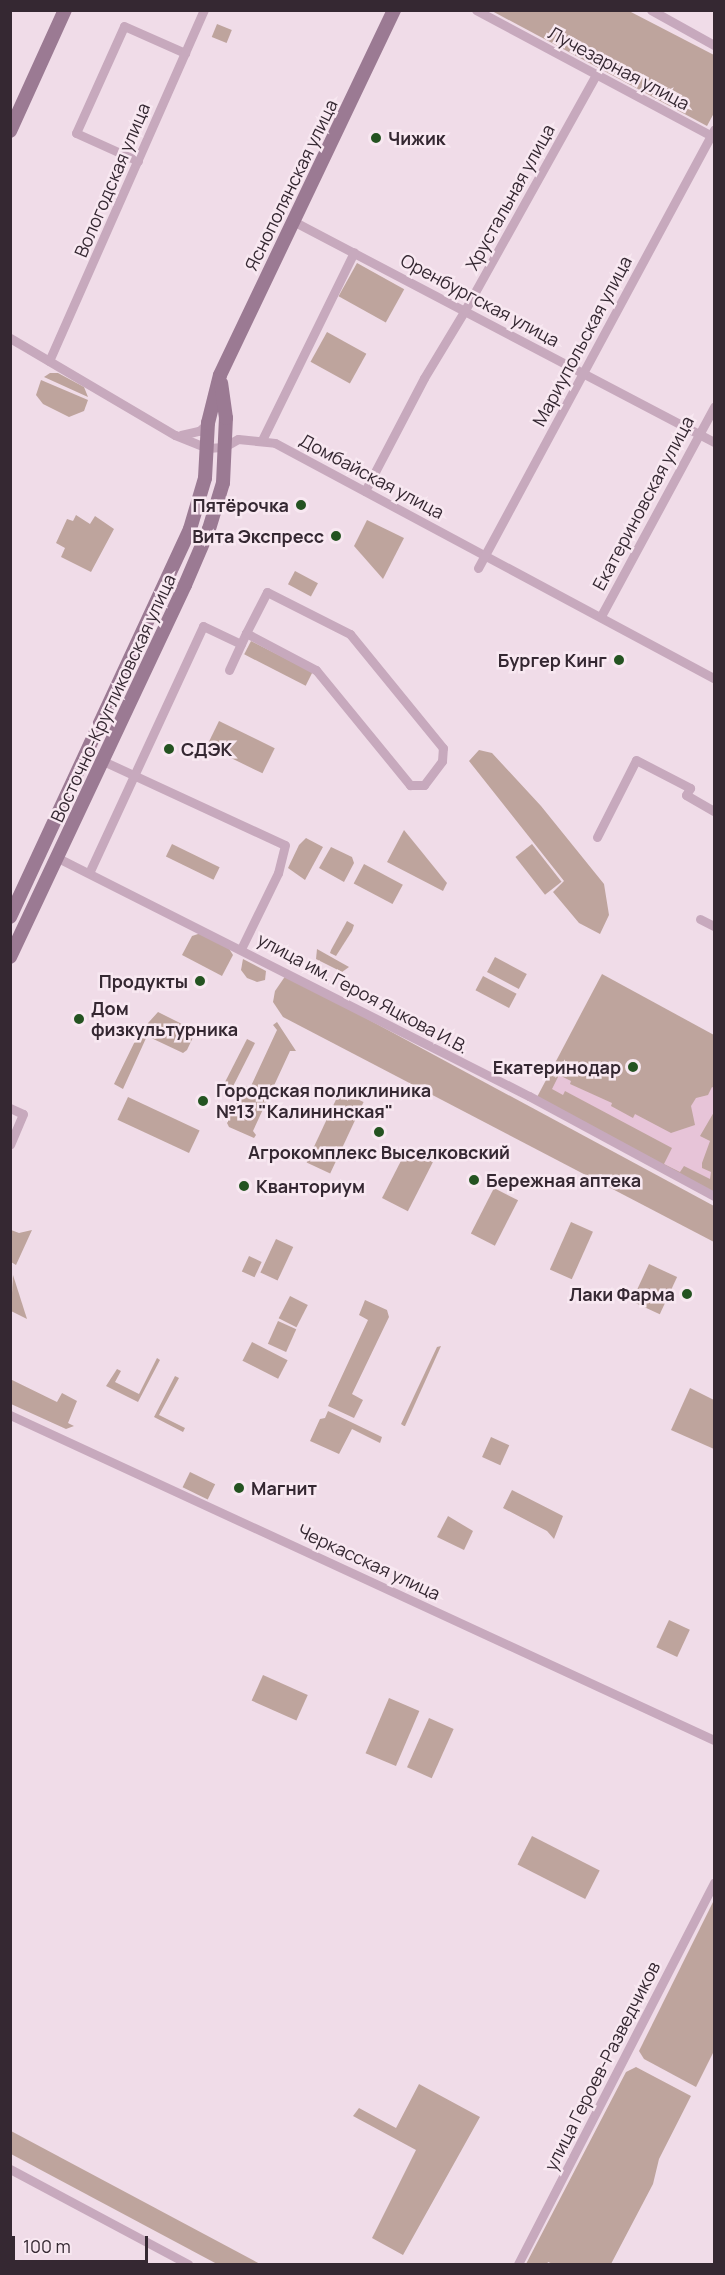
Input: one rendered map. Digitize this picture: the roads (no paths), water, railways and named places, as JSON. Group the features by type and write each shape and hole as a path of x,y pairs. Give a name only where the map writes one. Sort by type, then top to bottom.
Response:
{"street":[{"path":"10,131 65,10"},
{"name":"Вологодская улица","path":"49,361 204,10"},
{"name":"Яснополянская улица","path":"208,423 220,375 394,10"},
{"name":"Лучезарная улица","path":"476,10 596,75 713,134"},
{"path":"651,10 714,45"},
{"path":"138,161 76,133 124,26 185,53"},
{"name":"Хрустальная улица","path":"364,491 424,378 465,310 596,75"},
{"name":"Мариупольская улица","path":"478,568 713,134"},
{"name":"Оренбургская улица","path":"293,221 714,442"},
{"path":"262,440 354,252"},
{"name":"Домбайская улица","path":"10,338 175,435 207,448 224,447 238,439 274,443 714,678"},
{"name":"Восточно-Кругликовская улица","path":"10,957 202,544 223,483 225,418 220,375"},
{"name":"Екатериновская улица","path":"601,616 714,407"},
{"path":"175,435 189,435 208,423"},
{"name":"Восточно-Кругликовская улица","path":"10,917 186,538 201,496 208,423"},
{"path":"186,538 202,544"},
{"path":"229,669 246,633 267,592 350,634 443,748 442,761 424,785 410,785 316,670 246,633"},
{"path":"89,873 203,626 241,644"},
{"path":"597,837 636,760 690,788 686,795 714,810"},
{"path":"103,761 285,846 278,873 241,949"},
{"name":"улица им. Героя Яцкова И.В.","path":"58,858 529,1096 714,1196"},
{"path":"700,918 714,926"},
{"path":"10,1108 23,1114 10,1144"},
{"name":"Черкасская улица","path":"10,1415 714,1740"},
{"name":"улица Героев-Разведчиков","path":"519,2265 714,1882"},
{"path":"10,2169 188,2265"}],"place":[{"name":"Чижик","path":"376,138"},
{"name":"Пятёрочка","path":"301,505"},
{"name":"Вита Экспресс","path":"336,536"},
{"name":"Бургер Кинг","path":"619,660"},
{"name":"СДЭК","path":"169,749"},
{"name":"Продукты","path":"200,981"},
{"name":"Дом физкультурника","path":"79,1019"},
{"name":"Екатеринодар","path":"633,1067"},
{"name":"Городская поликлиника №13 \"Калининская\"","path":"203,1101"},
{"name":"Агрокомплекс Выселковский","path":"379,1132"},
{"name":"Бережная аптека","path":"474,1180"},
{"name":"Кванториум","path":"244,1186"},
{"name":"Лаки Фарма","path":"687,1294"},
{"name":"Магнит","path":"239,1488"}]}
